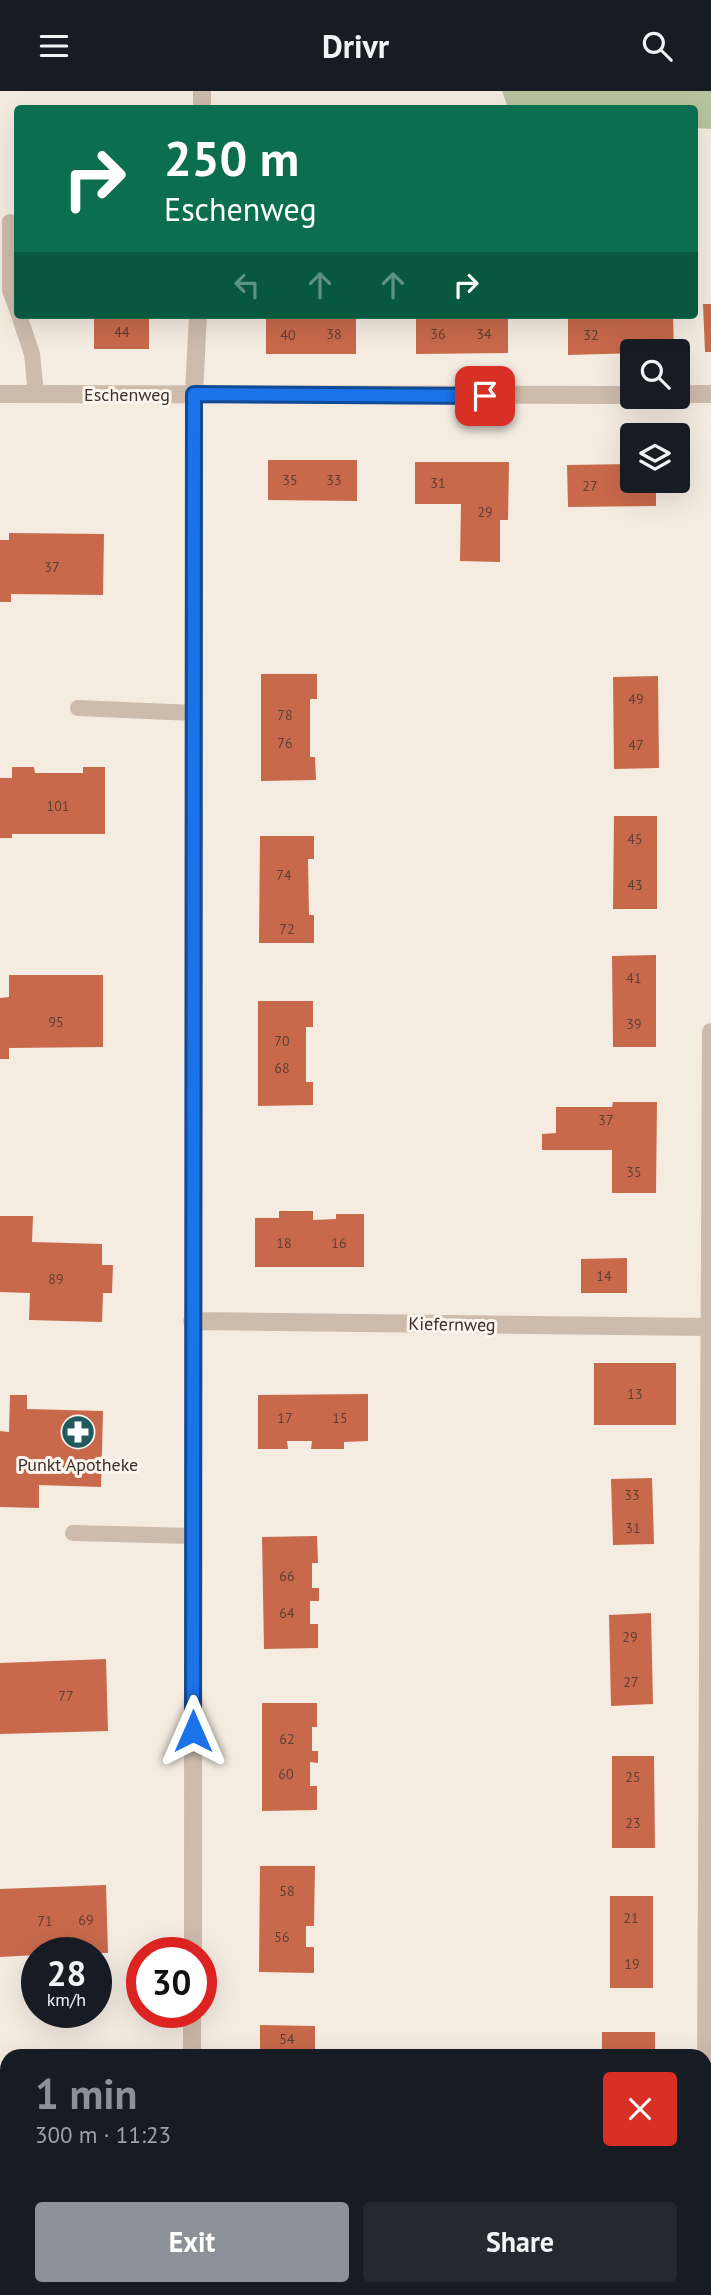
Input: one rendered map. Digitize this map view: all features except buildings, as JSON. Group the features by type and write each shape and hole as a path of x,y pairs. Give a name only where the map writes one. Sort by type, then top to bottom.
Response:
{"street":[{"path":"192,1937 194,394 198,319"},
{"name":"Eschenweg","path":"0,394 620,395"},
{"path":"690,394 711,394"},
{"path":"709,2049 711,1032"},
{"name":"Kiefernweg","path":"192,1321 710,1327"},
{"path":"192,2028 192,2049"}],"lane":[{"path":"10,222 10,290 14,302"},
{"path":"20,319 32,354 36,394"},
{"path":"78,708 194,713"},
{"path":"74,1533 194,1536"}],"green space":[{"path":"502,91 711,91 711,129 698,128 698,105 507,105"}],"place":[{"name":"Punkt Apotheke","path":"78,1432"}],"route":[{"path":"193,1731 194,394 485,396"}]}
